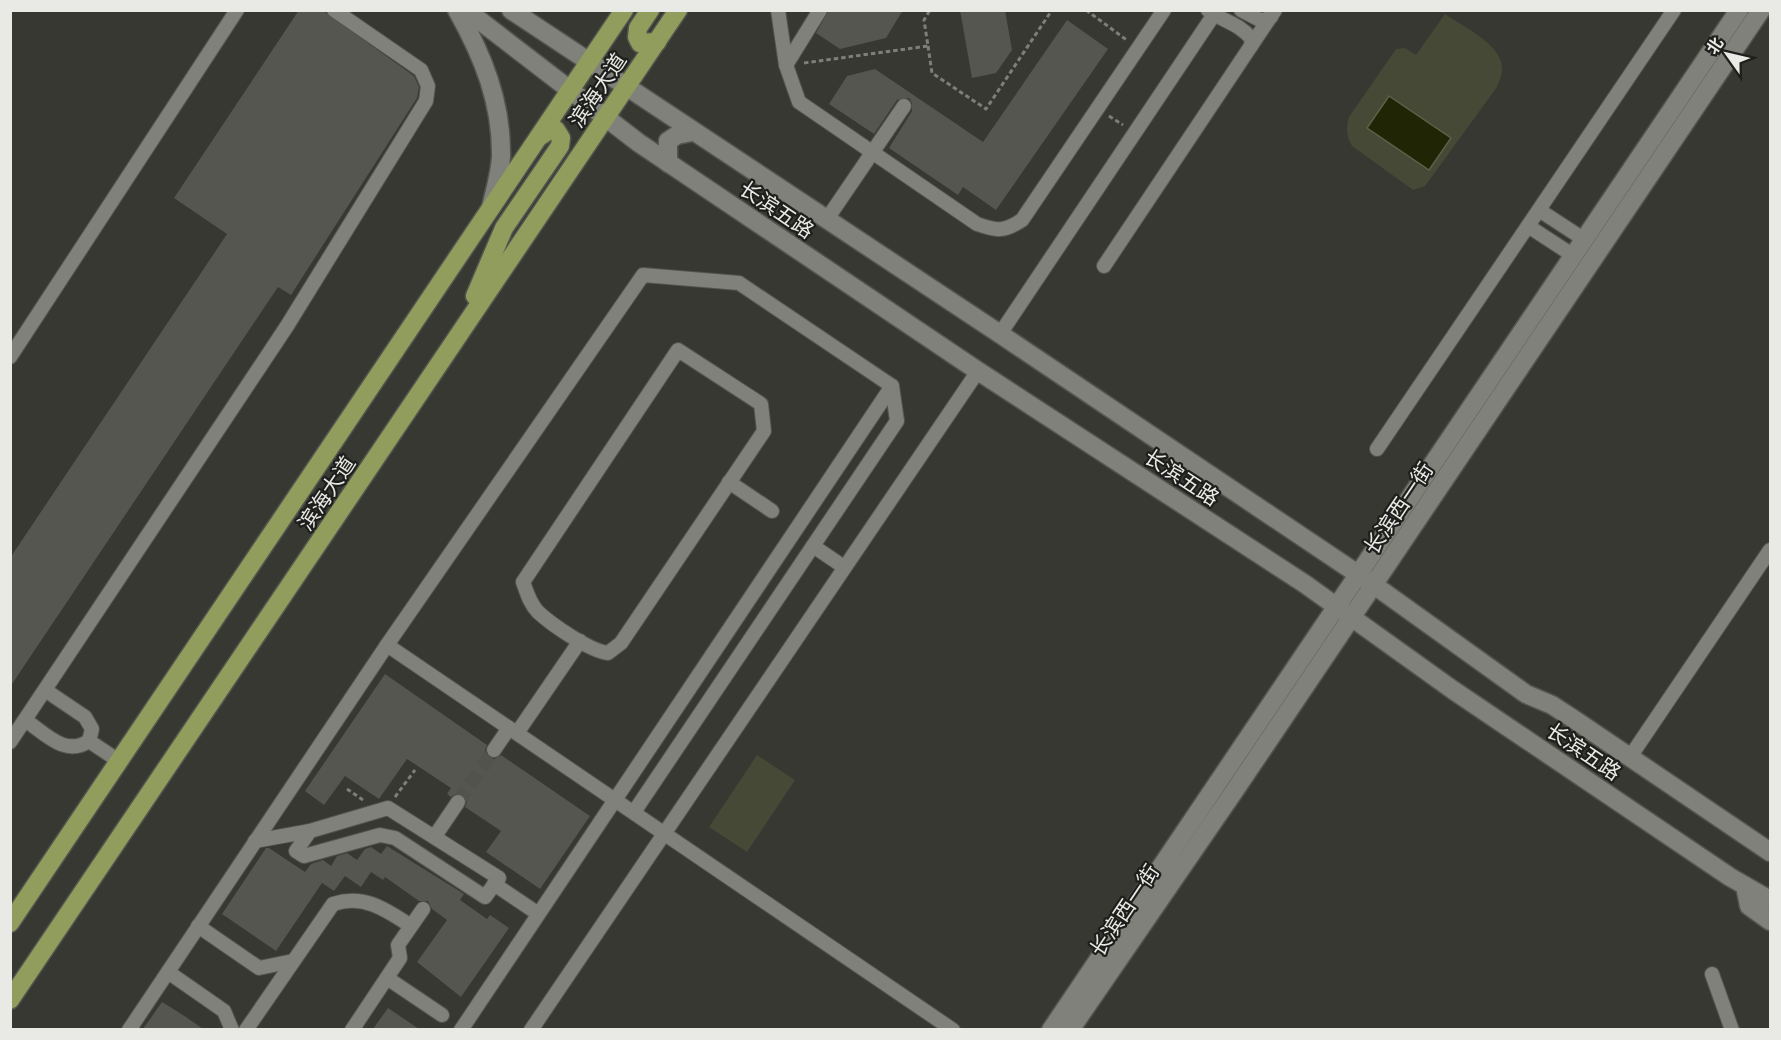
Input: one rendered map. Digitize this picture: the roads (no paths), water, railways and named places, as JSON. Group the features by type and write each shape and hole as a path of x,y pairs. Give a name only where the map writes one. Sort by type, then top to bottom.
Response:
{"highway":[{"name":"滨海大道","path":"10,923 624,10"},
{"path":"650,10 638,28 637,37 640,43 657,42"},
{"name":"滨海大道","path":"10,1000 678,10"},
{"path":"460,334 504,228 560,146 561,138 556,130 538,137"}],"main road":[{"path":"457,10 478,47 495,98 501,158 491,207"},
{"name":"长滨五路","path":"466,10 668,163 978,371 1336,606 1453,690 1745,886 1770,900"},
{"name":"长滨五路","path":"511,10 692,132 1000,333 1374,585 1526,694 1552,705 1770,851"},
{"name":"长滨西一街","path":"1051,1029 1739,10"},
{"name":"长滨西一街","path":"1070,1029 1374,585 1761,10"},
{"path":"668,163 668,141 677,135 692,132"},
{"path":"1745,886 1749,906 1770,921"}],"street":[{"path":"10,357 237,10"},
{"path":"10,742 287,326 426,101 428,86 421,70 334,10"},
{"path":"778,10 786,65 799,102 977,224 994,230 1009,229 1022,220 1164,10"},
{"path":"786,65 820,10"},
{"path":"1241,10 1262,21 1273,14"},
{"path":"1377,448 1674,10"},
{"path":"1000,333 1213,12 1230,20 1246,32 1252,39 1251,46"},
{"path":"1104,266 1273,14"},
{"path":"827,219 904,106"},
{"path":"1539,210 1585,240"},
{"path":"1528,226 1574,256"},
{"path":"129,1029 387,645 643,275 739,283 892,386 897,421 634,812"},
{"path":"678,350 761,404 764,431 729,482 621,643 608,653 596,652 538,612 528,596 524,582 678,350"},
{"path":"531,1029 978,371"},
{"path":"460,1027 892,386"},
{"path":"729,482 772,511"},
{"path":"813,546 844,567"},
{"path":"1630,757 1770,550"},
{"path":"494,750 513,730 580,641"},
{"path":"387,645 953,1029"},
{"path":"25,720 65,747 78,748 89,741 92,729 85,717 45,690"},
{"path":"89,741 119,761"},
{"path":"435,836 458,802"},
{"path":"255,841 310,831 388,808 499,878 485,897 395,838 380,835 304,856 296,850 310,831"},
{"path":"494,884 537,913"},
{"path":"246,1029 333,904 348,899 366,901 382,907 411,926"},
{"path":"352,1029 400,958 398,945 423,909"},
{"path":"198,926 259,968 293,961"},
{"path":"168,972 224,1011 231,1029"},
{"path":"1712,974 1732,1029"},
{"path":"387,978 442,1015"}],"tunnel":[{"path":"458,802 494,750"}]}
